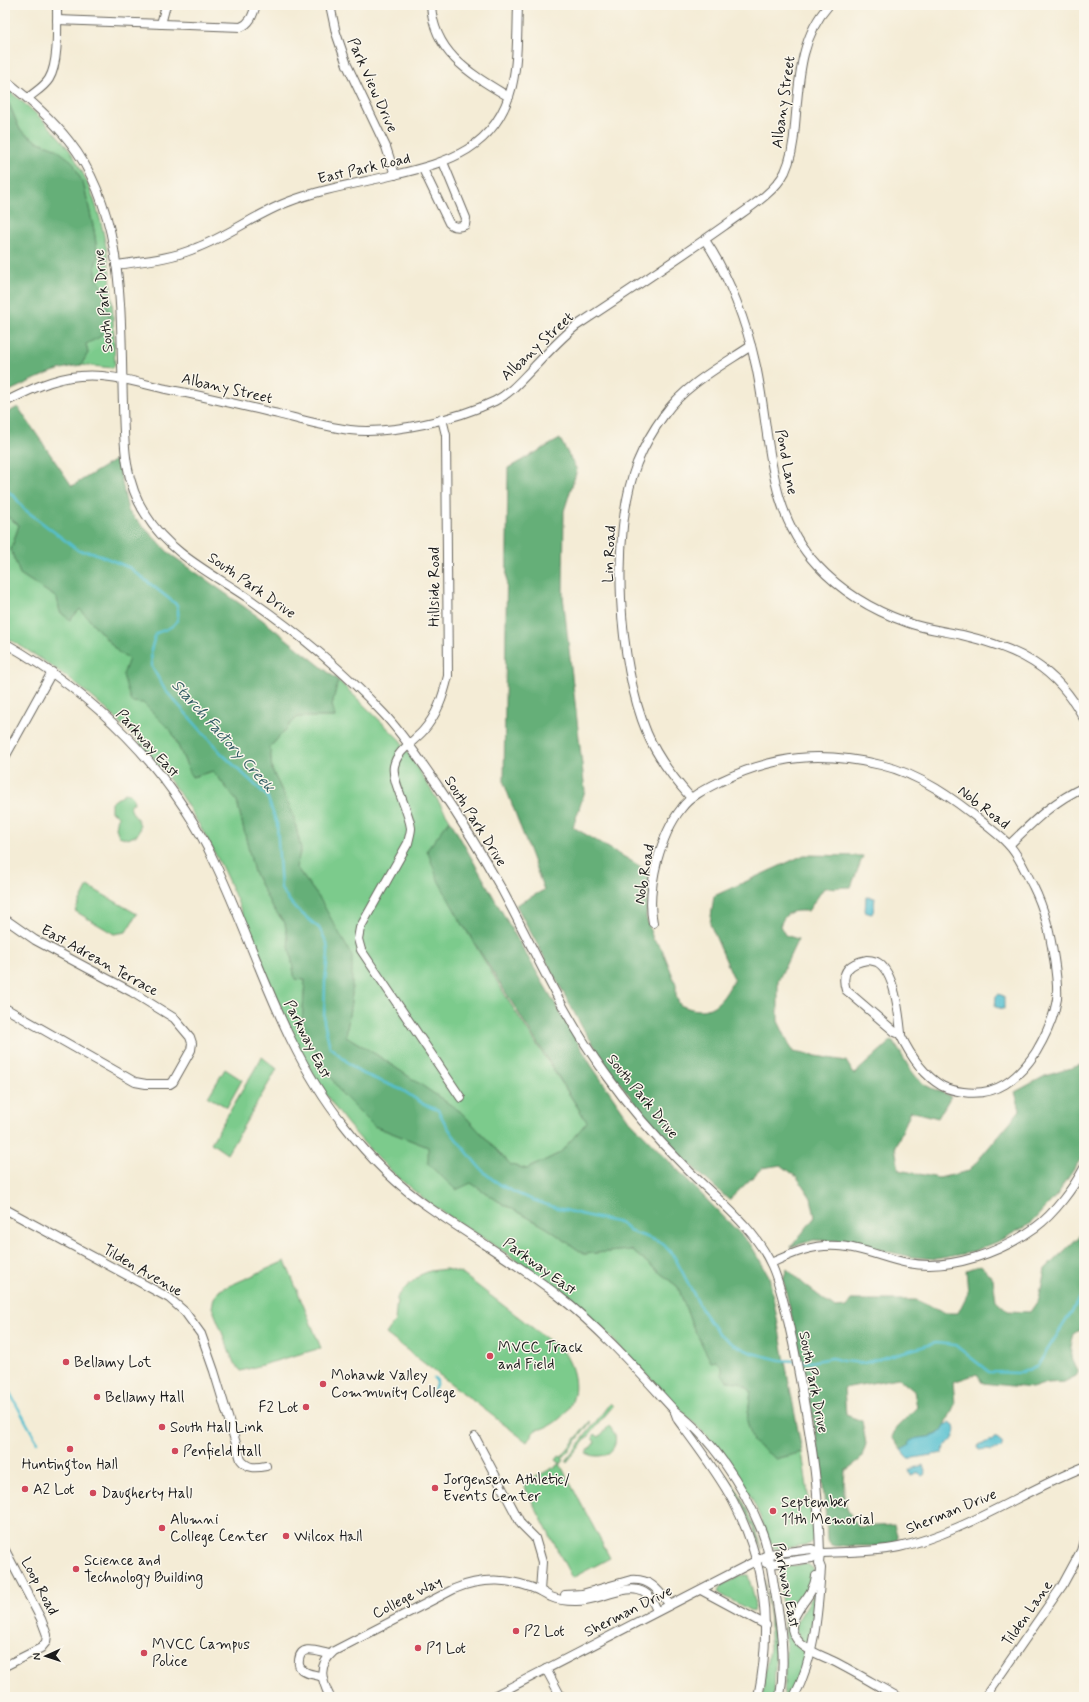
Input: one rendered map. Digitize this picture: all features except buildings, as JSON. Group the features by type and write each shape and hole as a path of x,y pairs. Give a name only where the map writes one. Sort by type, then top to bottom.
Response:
{"street":[{"path":"28,98 42,87 49,79 53,70 57,5"},
{"path":"161,24 166,5"},
{"path":"57,20 241,27 246,25 250,20 256,5"},
{"name":"Park View Drive","path":"330,5 336,33 347,65 386,147 394,175"},
{"path":"431,5 436,29 445,48 455,61 474,76 509,97"},
{"name":"East Park Road","path":"116,265 165,258 196,248 288,202 316,193 423,169 443,162 469,149 482,140 494,126 509,97 516,67 518,5"},
{"name":"Albany Street","path":"5,402 37,387 63,378 82,376 104,377 202,396 320,425 351,430 382,430 402,428 442,419 495,401 512,390 562,338 576,326 705,240 761,200 782,178 786,171 792,152 799,73 804,53 809,36 816,21 829,5"},
{"name":"South Park Drive","path":"5,80 28,98 70,141 96,187 104,210 114,247 116,265 126,463 137,498 154,528 175,548 248,598 310,644 332,663 382,713 409,744 474,841 501,888 557,996 580,1036 605,1074 642,1121 755,1238 771,1263 783,1300 806,1409 814,1465 820,1553 819,1563 822,1568 812,1651"},
{"path":"423,169 449,224 460,227 465,225 466,218 443,162"},
{"name":"Pond Lane","path":"705,240 714,252 735,300 751,346 779,501 802,546 816,564 848,594 876,610 908,623 996,644 1028,658 1045,670 1068,692 1084,719"},
{"name":"Lin Road","path":"691,798 678,784 647,733 634,692 626,650 622,607 621,548 627,505 637,463 650,435 664,414 680,397 696,384 751,346"},
{"name":"Hillside Road","path":"442,419 446,435 448,676 442,699 436,713 423,730 398,755 394,767 395,777 411,829 408,842 360,928 358,938 361,950 461,1098"},
{"name":"Parkway East","path":"5,643 52,672 105,716 143,753 168,784 193,822 215,862 272,1001 299,1059 317,1088 344,1125 377,1162 405,1188 429,1207 560,1296 585,1318 621,1352 675,1412 683,1417 714,1450 732,1474 746,1497 761,1528 771,1564 782,1637 782,1674 780,1697"},
{"path":"5,757 52,672"},
{"name":"Nob Road","path":"653,923 651,914 653,884 661,847 670,826 681,807 691,798 713,784 744,770 771,762 802,758 838,757 883,766 912,776 940,791 955,802 1009,845 1019,860 1039,897 1050,930 1057,979 1057,998 1051,1024 1045,1038 1030,1060 1017,1075 1003,1086 991,1091 974,1093 954,1090 942,1086 930,1076 917,1062 900,1034 895,1032 846,990 844,974 849,967 858,961 867,960 877,963 885,971 893,987 899,1015 900,1034"},
{"path":"1009,845 1050,806 1068,794 1084,787"},
{"name":"East Adrean Terrace","path":"5,919 36,940 171,1015 190,1037 192,1043 191,1050 173,1082 166,1085 135,1082 5,1008"},
{"path":"771,1263 795,1252 816,1246 838,1246 908,1263 929,1265 956,1263 975,1258 1008,1243 1036,1227 1058,1205 1084,1168"},
{"name":"Tilden Avenue","path":"5,1209 169,1298 185,1312 195,1324 206,1346 241,1460 249,1467 257,1468 266,1466"},
{"name":"Parkway East","path":"675,1412 678,1420 733,1500 745,1525 757,1561 762,1586 766,1626 765,1650 758,1697"},
{"path":"475,1436 521,1524 535,1538 542,1562 543,1592"},
{"name":"Sherman Drive","path":"492,1697 768,1554 812,1549 820,1553 876,1551 900,1547 940,1533 988,1513 1084,1467"},
{"name":"Tilden Lane","path":"985,1697 1062,1586 1081,1551 1084,1540"},
{"name":"Loop Road","path":"5,1550 42,1619 47,1636 46,1642 41,1648 5,1666"},
{"name":"Sherman Drive","path":"757,1561 771,1564 812,1558 820,1553"},
{"path":"819,1563 814,1588 794,1620 792,1628 797,1639 812,1651 898,1697"},
{"name":"College Way","path":"330,1654 454,1589 483,1580 505,1581 543,1592 555,1598 582,1601 628,1590 638,1590 651,1598 657,1611"},
{"name":"College Way","path":"543,1592 575,1595 631,1580 639,1580 654,1586 670,1605"},
{"path":"701,1590 766,1626"},
{"path":"322,1677 316,1674 308,1674 301,1669 299,1663 300,1656 304,1651 311,1650 330,1654 323,1667 322,1677 330,1697"},
{"path":"794,1697 802,1681 812,1651"},
{"path":"546,1669 561,1697"}],"green space":[{"path":"5,88 35,112 63,142 77,162 89,186 98,211 108,261 113,313 115,365 113,368 81,365 88,353 86,344 104,292 97,278 95,266 98,257 94,230 84,186 55,148 36,141 20,130 9,104 5,99"},
{"path":"5,99 9,104 20,130 36,141 55,148 73,162 84,186 94,230 98,257 95,266 97,278 104,292 110,317 100,337 86,344 88,353 81,365 52,372 5,393"},
{"path":"18,407 72,486 117,459 128,511 170,554 260,618 338,680 332,705 335,717 297,717 270,747 272,770 293,814 301,849 296,867 320,899 352,956 352,994 346,1036 377,1055 461,1112 511,1165 527,1169 560,1153 587,1122 460,920 438,880 427,850 450,820 591,1065 629,1120 751,1245 769,1276 802,1452 776,1459 753,1442 747,1421 751,1391 739,1382 727,1381 722,1374 722,1368 716,1361 711,1362 692,1325 678,1287 631,1250 584,1254 547,1228 498,1201 471,1183 456,1190 428,1164 428,1147 374,1126 340,1092 319,1057 302,1024 305,980 295,979 285,923 272,907 254,872 237,801 213,771 192,777 172,732 143,703 131,702 123,675 129,658 119,653 80,609 70,620 60,612 57,598 20,574 11,550 19,525 5,515 5,414"},
{"path":"560,439 577,470 564,511 563,596 585,791 573,827 650,872 646,917 653,939 662,949 676,984 676,996 680,1005 690,1009 699,1010 707,1009 719,1002 734,979 710,924 714,896 804,855 863,856 851,887 824,888 808,911 791,912 782,921 780,926 785,935 798,939 778,981 778,1021 793,1052 846,1061 854,1074 892,1040 916,1077 921,1082 951,1096 938,1118 911,1111 895,1147 899,1170 939,1178 969,1171 1020,1110 1015,1092 1045,1076 1084,1064 1084,1154 1057,1195 1030,1224 997,1242 969,1253 936,1259 912,1257 841,1241 814,1240 791,1247 815,1217 811,1198 797,1177 781,1165 762,1168 729,1200 688,1163 646,1117 610,1070 582,1027 516,905 544,890 504,783 508,468"},
{"path":"5,515 19,525 11,550 20,574 57,598 60,612 70,620 80,609 119,653 129,658 143,703 172,732 192,777 213,771 237,801 254,872 272,907 285,923 295,979 305,980 302,1024 374,1126 428,1147 471,1183 498,1201 547,1228 584,1254 631,1250 678,1287 692,1325 723,1368 727,1381 739,1382 751,1391 747,1421 776,1459 802,1452 814,1536 813,1541 810,1544 779,1549 773,1548 750,1495 728,1461 704,1434 608,1335 576,1305 541,1277 434,1206 410,1188 376,1156 346,1122 328,1097 297,1044 272,988 238,903 218,860 196,820 172,783 145,749 115,718 82,689 45,662 5,637"},
{"path":"338,680 400,740 450,820 427,850 460,920 510,1003 587,1122 560,1153 527,1169 511,1165 461,1112 377,1055 346,1036 352,994 320,899 296,867 301,849 293,814 272,770 270,747 297,717 335,717 332,705"},
{"path":"125,793 130,794 133,797 134,803 130,804 132,812 140,826 137,835 128,839 119,836 116,828 118,816 111,812 111,803"},
{"path":"88,886 137,914 126,932 114,934 75,911"},
{"path":"262,1057 277,1069 227,1154 211,1143"},
{"path":"225,1069 242,1080 227,1107 208,1097"},
{"path":"1084,1232 1084,1328 1074,1334 1071,1345 1071,1358 1078,1373 1076,1376 1064,1382 1047,1383 1032,1388 983,1383 977,1374 953,1382 955,1404 943,1430 901,1450 892,1437 896,1428 917,1407 914,1391 898,1378 844,1388 846,1415 862,1421 866,1444 861,1459 845,1471 844,1494 846,1506 858,1527 894,1525 898,1538 894,1543 877,1546 835,1546 830,1544 827,1541 822,1475 817,1442 798,1344 783,1279 787,1269 835,1308 846,1307 851,1300 916,1300 944,1313 958,1313 968,1293 966,1270 981,1265 993,1279 996,1300 1008,1311 1030,1312 1039,1299 1045,1269"},
{"path":"285,1261 321,1348 241,1371 234,1363 212,1307 214,1298 220,1290"},
{"name":"MVCC Track and Field","path":"446,1269 461,1273 563,1351 568,1360 572,1369 575,1387 571,1405 558,1420 542,1429 536,1430 527,1442 386,1334 395,1321 397,1298 404,1289 420,1275 430,1271"},
{"path":"610,1403 613,1406 567,1462 566,1461"},
{"path":"590,1421 591,1422 562,1459 564,1460 561,1464 556,1460 559,1456 561,1457"},
{"path":"609,1426 614,1432 616,1439 612,1450 601,1456 594,1456 586,1453 595,1442 592,1438 595,1434 599,1437"},
{"path":"560,1464 610,1558 572,1578 523,1484"},
{"path":"724,1474 741,1497 757,1532 762,1549 740,1499 722,1476"},
{"path":"807,1564 813,1568 814,1577 811,1586 791,1618 789,1627 796,1645 806,1654 801,1673 792,1694 790,1697 784,1697 786,1641 778,1571 783,1567"},
{"path":"743,1575 748,1575 755,1601 753,1612 718,1592 721,1585"},
{"path":"765,1580 776,1644 774,1697 762,1697 770,1640 770,1619"},
{"path":"814,1594 816,1594 814,1614 807,1644 802,1641 798,1635 796,1623"}],"water":[{"path":"866,897 875,898 873,913 871,914 865,912"},
{"path":"998,994 1004,996 1004,1009 995,1007 996,996"},
{"path":"950,1423 954,1426 955,1433 951,1441 944,1447 943,1453 908,1458 901,1450 910,1445 909,1442 913,1439 938,1434 942,1431 945,1425"},
{"path":"994,1438 997,1438 1003,1443 1001,1448 991,1451 988,1449 979,1450 978,1445 993,1440"},
{"path":"923,1465 926,1473 925,1475 922,1476 919,1473 911,1476 909,1470"}],"waterway":[{"name":"Starch Factory Creek","path":"5,489 15,497 24,509 79,551 92,552 130,568 177,605 177,621 171,627 156,633 151,650 152,667 165,690 222,754 267,796 277,824 281,889 294,907 319,928 327,943 328,954 325,982 324,1022 330,1047 359,1072 402,1090 425,1105 438,1110 451,1132 478,1166 498,1183 513,1192 549,1206 621,1223 629,1231 663,1244 674,1256 703,1312 718,1333 733,1344 752,1353 780,1360 810,1362 832,1358 843,1361 864,1363 936,1343 955,1345 989,1372 1021,1373 1038,1365 1079,1300 1084,1296"},
{"path":"434,1378 437,1381 434,1391"},
{"path":"5,1384 37,1442"}],"place":[{"name":"MVCC Track and Field","path":"490,1356"},
{"name":"Bellamy Lot","path":"66,1362"},
{"name":"Mohawk Valley Community College","path":"323,1384"},
{"name":"Bellamy Hall","path":"97,1397"},
{"name":"F2 Lot","path":"306,1407"},
{"name":"South Hall Link","path":"162,1427"},
{"name":"Huntington Hall","path":"70,1449"},
{"name":"Penfield Hall","path":"175,1451"},
{"name":"Jorgensen Athletic/ Events Center","path":"435,1488"},
{"name":"A2 Lot","path":"25,1489"},
{"name":"Daugherty Hall","path":"93,1493"},
{"name":"September 11th Memorial","path":"773,1511"},
{"name":"Alumni College Center","path":"162,1528"},
{"name":"Wilcox Hall","path":"286,1536"},
{"name":"Science and Technology Building","path":"76,1569"},
{"name":"P2 Lot","path":"516,1631"},
{"name":"P1 Lot","path":"418,1648"},
{"name":"MVCC Campus Police","path":"144,1653"}]}
